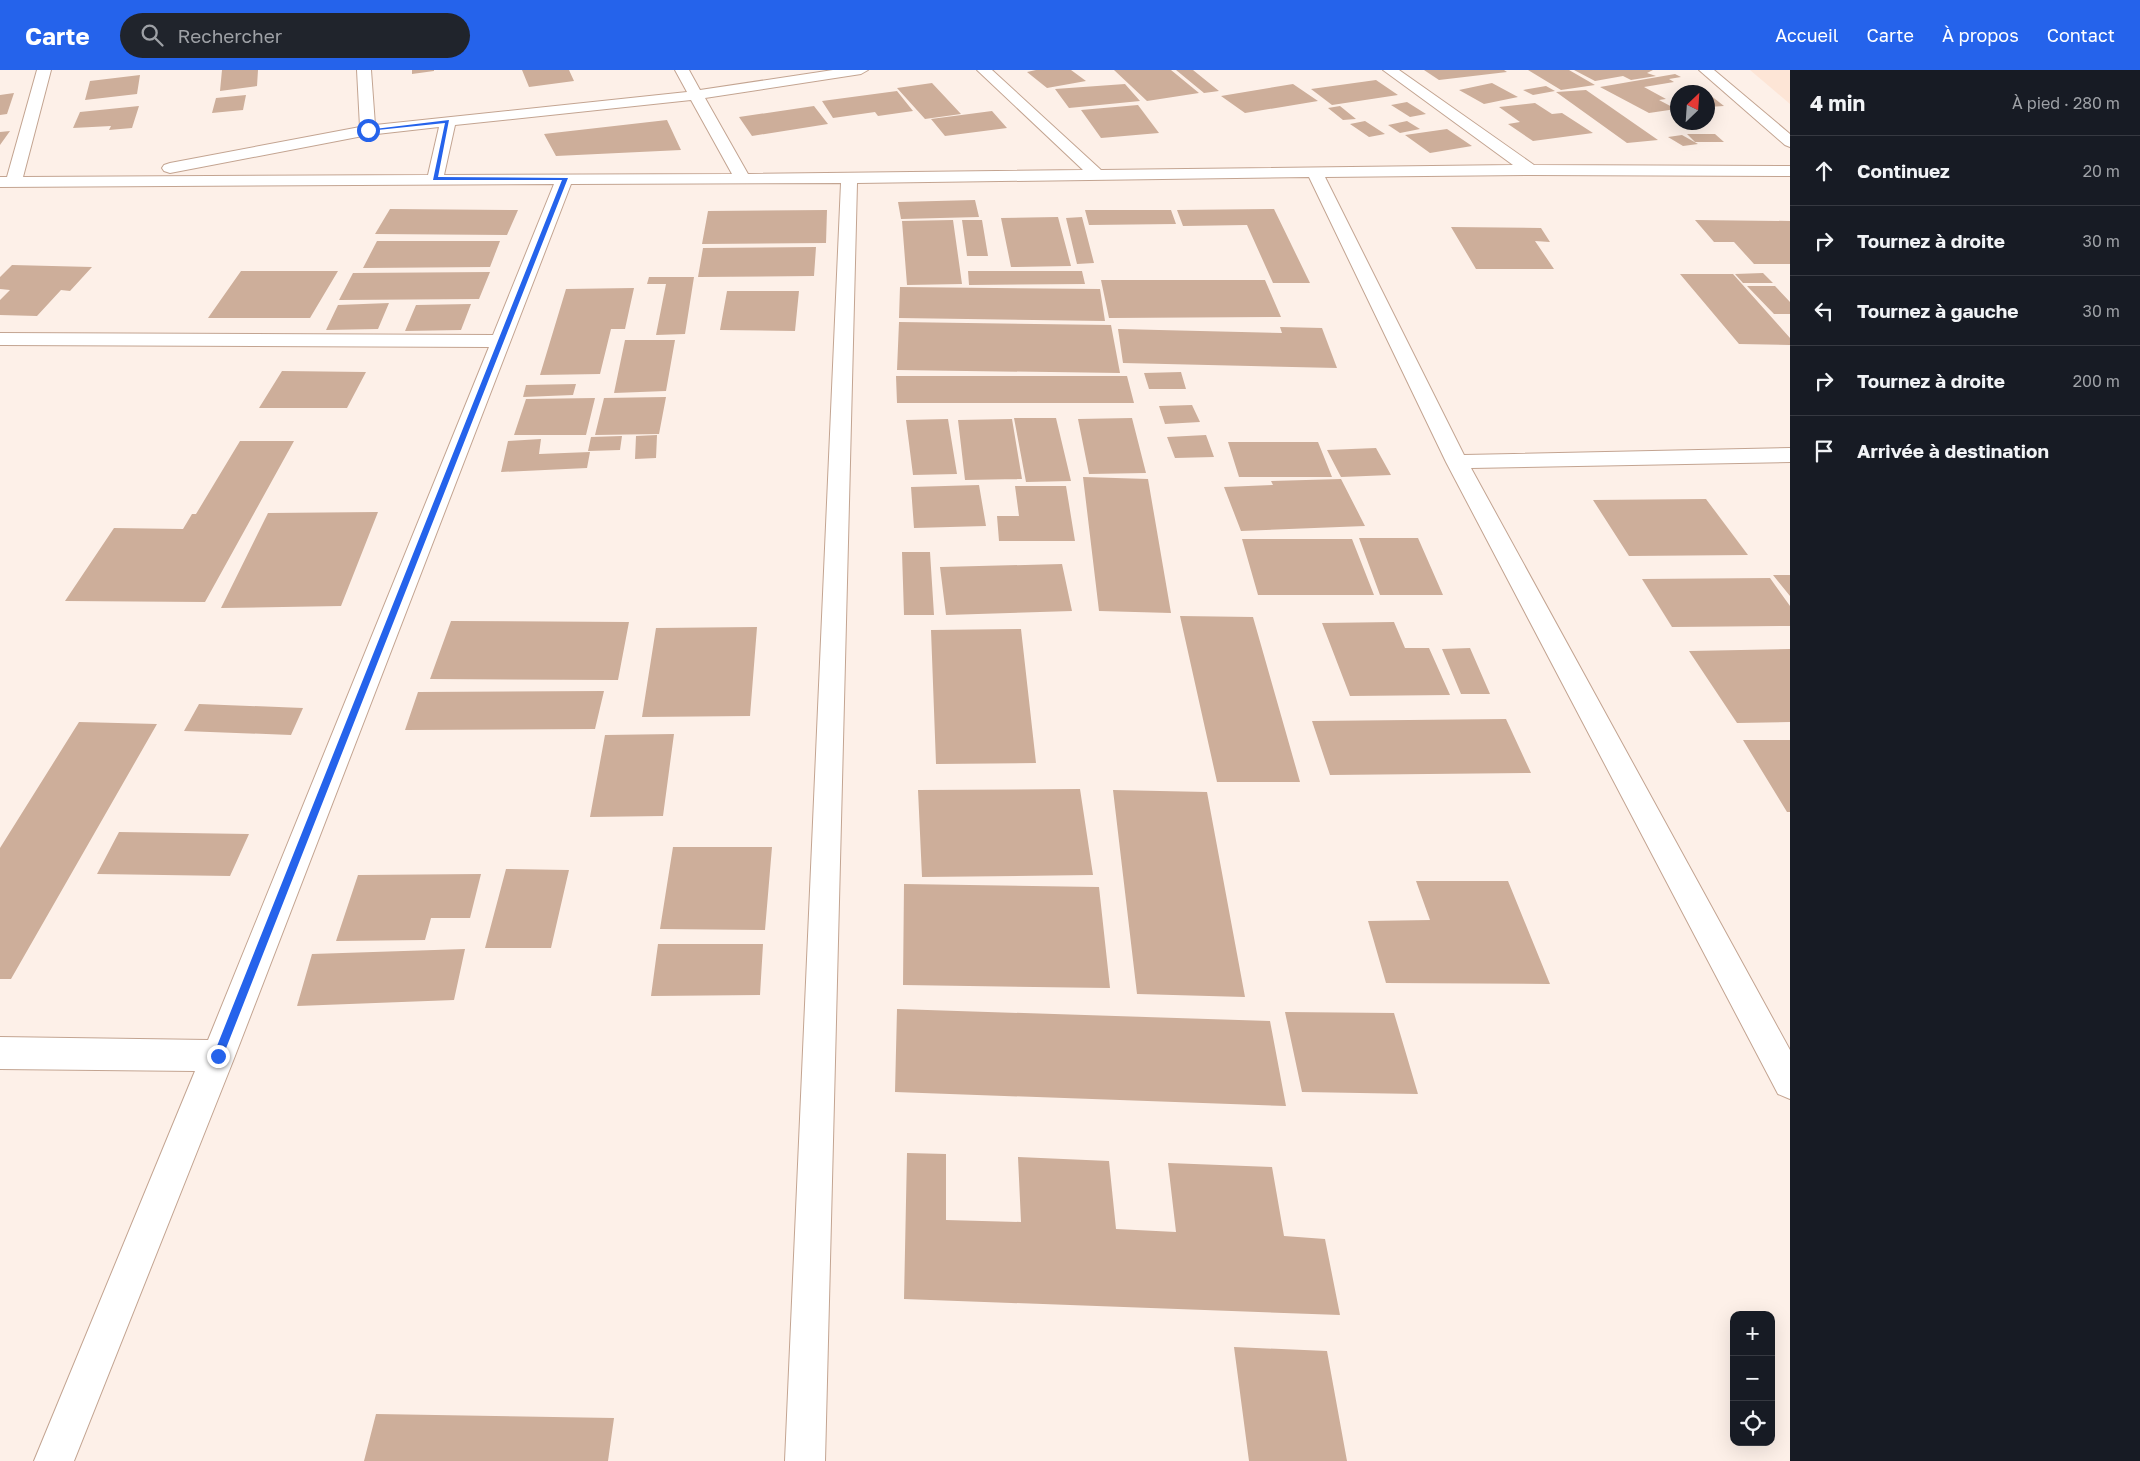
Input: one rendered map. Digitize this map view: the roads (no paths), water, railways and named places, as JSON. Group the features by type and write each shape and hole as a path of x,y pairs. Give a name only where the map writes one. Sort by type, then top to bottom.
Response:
{"street":[{"path":"44,70 7,182 742,177 849,178 1530,170 1790,171"},
{"path":"364,70 368,130"},
{"path":"682,70 742,177"},
{"path":"102,181 368,130 696,95 861,70"},
{"path":"984,70 1096,174"},
{"path":"1390,70 1530,170"},
{"path":"1706,70 1790,142"},
{"path":"435,179 448,121"},
{"path":"1315,173 1457,462 1790,1083"},
{"path":"54,1461 218,1056 565,178"},
{"path":"805,1461 849,178"},
{"path":"0,340 501,341"},
{"path":"1457,462 1790,455"},
{"path":"0,1053 218,1056"}]}
